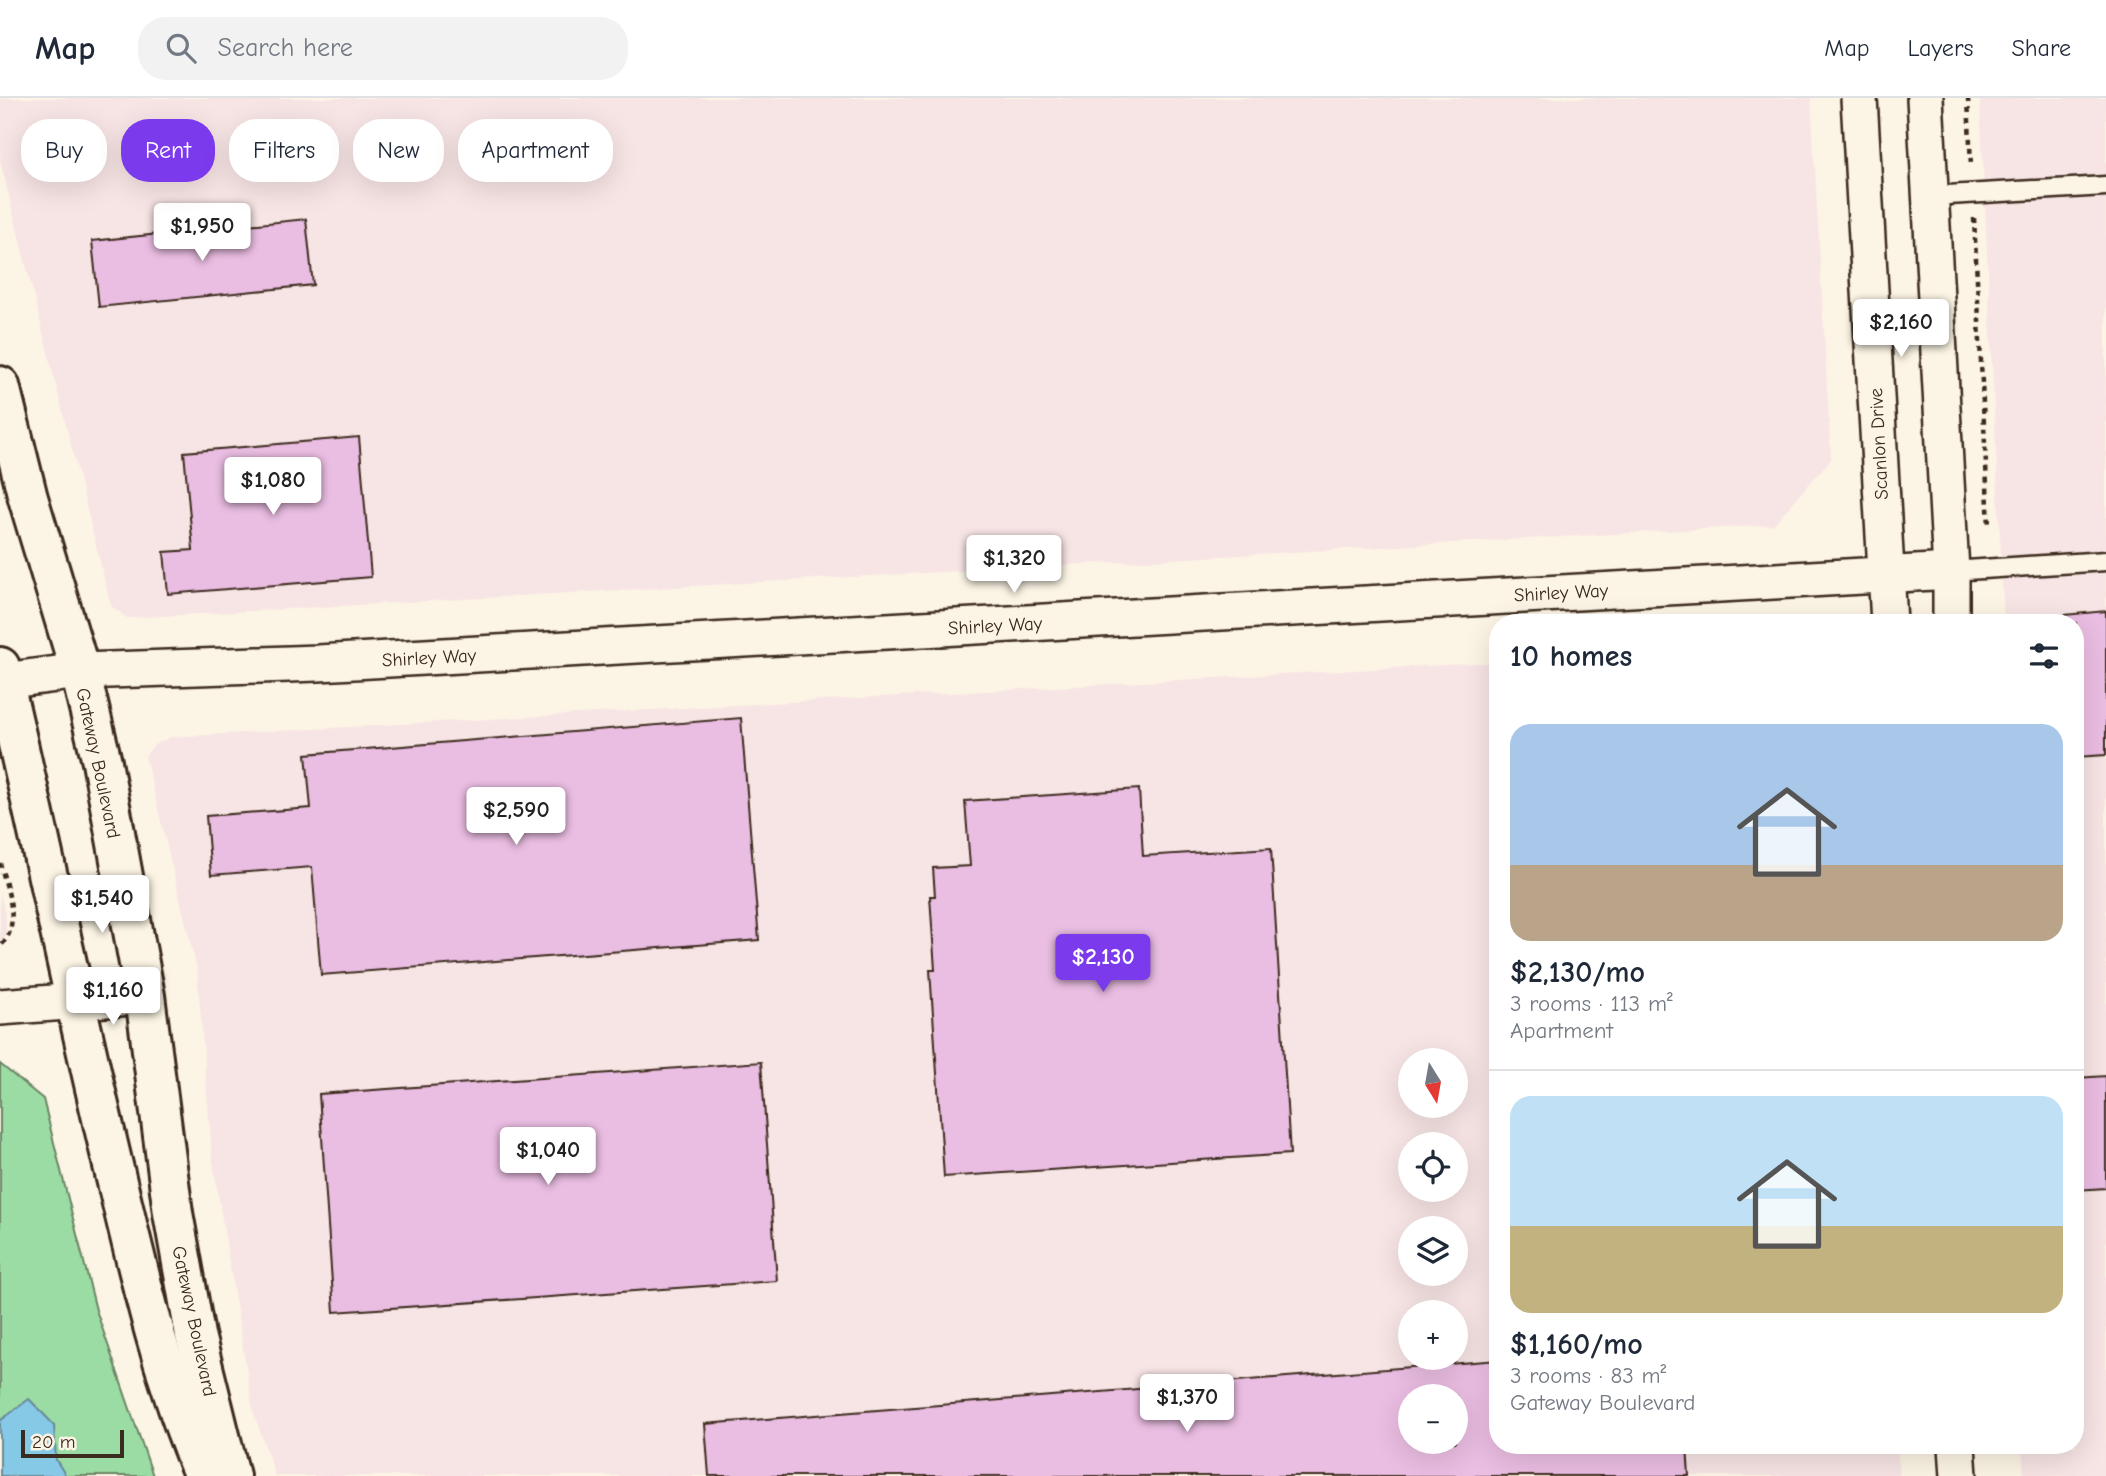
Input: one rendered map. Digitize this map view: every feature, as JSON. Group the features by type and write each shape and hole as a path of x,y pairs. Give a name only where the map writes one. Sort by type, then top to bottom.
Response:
{"street":[{"name":"Scanlon Drive","path":"1860,98 1888,614"},
{"path":"1924,98 1951,571 1951,614"},
{"name":"Gateway Boulevard","path":"0,386 28,498 80,671 102,762 145,996 173,1213 195,1335 230,1476"},
{"name":"Shirley Way","path":"2,674 318,663 1951,571"},
{"name":"Gateway Boulevard","path":"2,674 109,1152 159,1351 204,1476"},
{"path":"0,1007 145,996"},
{"path":"1958,1454 1959,1476"}],"lane":[{"path":"1930,196 2106,186"},
{"path":"1951,571 2106,561"}],"path":[{"path":"1968,98 1989,527"},
{"path":"0,863 10,902 11,922 9,934 0,946"}],"shaded area":[{"path":"0,98 1811,98 1831,459 1773,525 127,618 111,606 0,160"},
{"path":"1980,98 2106,98 2106,1476 2024,1476 2023,1454 2084,1454 2084,614 2004,614"},
{"path":"1489,663 1489,1454 1898,1454 1899,1476 275,1476 253,1410 212,1156 197,969 145,756 154,745 171,737"},
{"path":"0,893 6,918 6,933 0,945"}],"green space":[{"path":"0,1064 43,1099 96,1310 153,1476 0,1476"}],"water":[{"path":"29,1399 54,1425 56,1460 66,1476 0,1476 0,1421"}],"building":[{"path":"306,219 313,285 99,307 92,241"},
{"path":"359,437 371,577 168,594 164,552 193,550 184,452"},
{"path":"2106,611 2106,755 2084,756 2084,614 2074,614"},
{"path":"741,718 759,940 321,975 312,867 211,875 206,816 311,808 306,754"},
{"path":"1139,789 1143,856 1271,848 1290,1154 944,1177 930,970 935,970 930,896 935,896 933,868 970,866 965,801"},
{"path":"761,1062 777,1281 334,1312 319,1094"},
{"path":"2106,1076 2106,1188 2084,1189 2084,1077"},
{"path":"1489,1361 1489,1454 1688,1454 1689,1476 709,1476 705,1424 1398,1368 1468,1370 1468,1362"}]}
